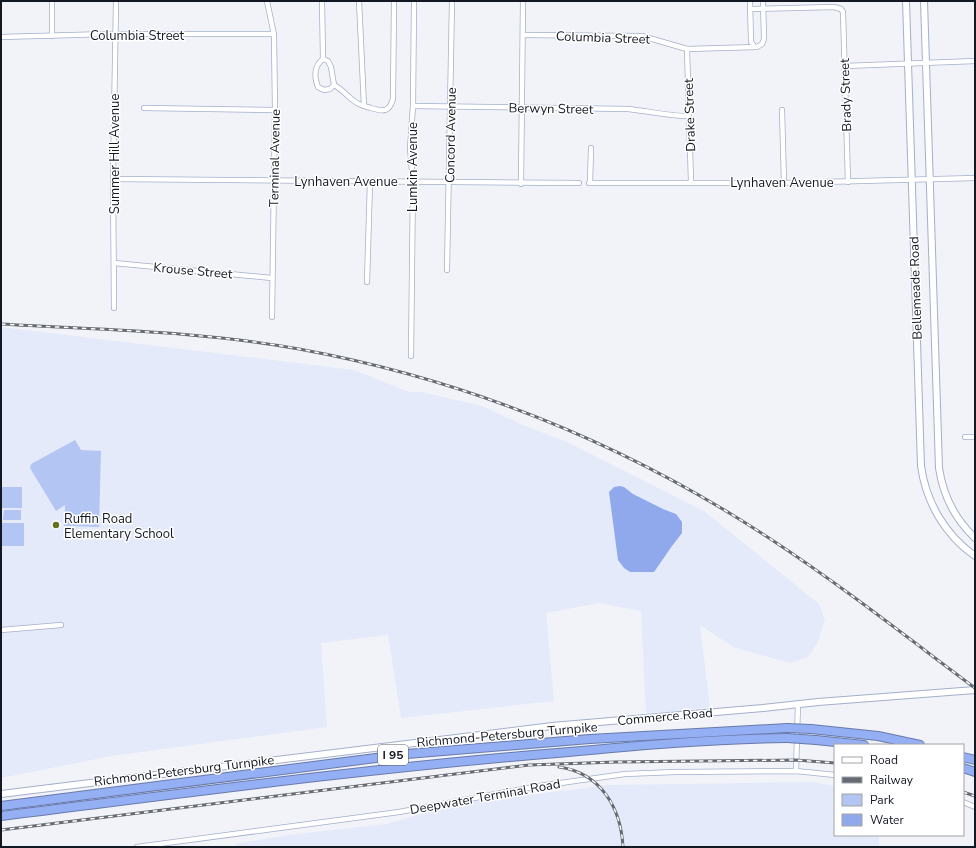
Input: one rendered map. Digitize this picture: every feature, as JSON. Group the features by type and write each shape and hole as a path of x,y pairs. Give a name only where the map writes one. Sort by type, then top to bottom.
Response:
{"highway":[{"name":"Richmond-Petersburg Turnpike","path":"1,806 407,754 590,739 787,728 878,736 915,744"},
{"name":"Richmond-Petersburg Turnpike","path":"1,816 459,761 743,739 787,738 854,744"},
{"path":"964,757 975,760"},
{"path":"964,768 975,772"}],"main road":[{"name":"Bellemeade Road","path":"906,1 919,436 922,474 929,499 941,522 958,542 975,556"},
{"name":"Bellemeade Road","path":"924,1 939,472 944,492 951,507 960,521 975,538"},
{"name":"Commerce Road","path":"1,794 552,726 975,690"},
{"name":"Commerce Road","path":"1,790 573,721 767,704 782,706"}],"street":[{"path":"52,1 52,36"},
{"name":"Summer Hill Avenue","path":"114,308 113,179 116,1"},
{"name":"Terminal Avenue","path":"267,1 274,34 275,110 272,316"},
{"path":"322,1 323,59 317,66 315,73 318,87 324,90 330,89 334,85"},
{"path":"359,1 364,106"},
{"path":"323,59 328,60 334,85 359,104 380,110 387,109 391,106 393,99 394,1"},
{"name":"Lumkin Avenue","path":"411,356 413,182 410,148 413,106 414,1"},
{"name":"Concord Avenue","path":"447,270 452,1"},
{"path":"521,184 523,1"},
{"path":"750,1 751,42 754,46 760,46 764,42 763,1"},
{"name":"Brady Street","path":"763,9 834,7 841,9 843,15 848,182"},
{"path":"750,9 763,9"},
{"name":"Columbia Street","path":"1,37 116,34 274,34"},
{"name":"Columbia Street","path":"523,35 642,36 687,48 743,48 754,46"},
{"name":"Drake Street","path":"687,48 691,182"},
{"path":"845,66 975,61"},
{"name":"Berwyn Street","path":"413,106 628,109 644,110 675,116 688,116"},
{"path":"144,108 275,110"},
{"path":"782,110 784,183"},
{"name":"Lynhaven Avenue","path":"590,148 589,183 784,183 975,178"},
{"name":"Lynhaven Avenue","path":"113,179 521,184 579,183"},
{"path":"367,282 370,182"},
{"name":"Krouse Street","path":"114,263 272,278"},
{"path":"965,437 975,437"},
{"path":"1,630 61,625"},
{"path":"796,771 798,704"},
{"name":"Deepwater Terminal Road","path":"137,847 399,812 539,786 626,774 796,771 834,775"},
{"path":"964,802 975,807"}],"shaded area":[{"path":"1,327 354,370 409,392 422,392 482,406 525,426 567,442 704,511 819,604 825,620 817,644 808,657 790,663 733,647 700,625 710,707 670,712 646,713 641,611 599,603 546,613 554,701 401,718 388,635 321,643 327,727 112,756 1,778"},
{"path":"812,782 834,786 834,836 879,836 879,847 235,847 235,844 289,835 387,824 454,804 610,785"}],"green space":[{"path":"75,440 81,450 101,451 99,527 64,526 65,505 56,511 30,468 31,464"},
{"path":"1,487 22,487 22,508 1,508"},
{"path":"4,510 21,510 21,520 3,520"},
{"path":"1,523 24,523 24,546 1,546"}],"water":[{"path":"620,486 663,509 676,514 682,522 682,533 654,572 630,572 624,568 618,560 609,492 614,487"}],"railway":[{"path":"1,324 150,332 225,338 299,349 362,362 424,379 485,398 545,420 604,446 661,474 772,540 875,612 975,688"},
{"path":"1,830 529,765 616,762 796,760 834,763"},
{"path":"559,767 574,771 586,777 597,785 606,795 613,806 618,819 623,847"},
{"path":"964,792 975,796"}],"place":[{"name":"Ruffin Road Elementary School","path":"56,525"}]}
